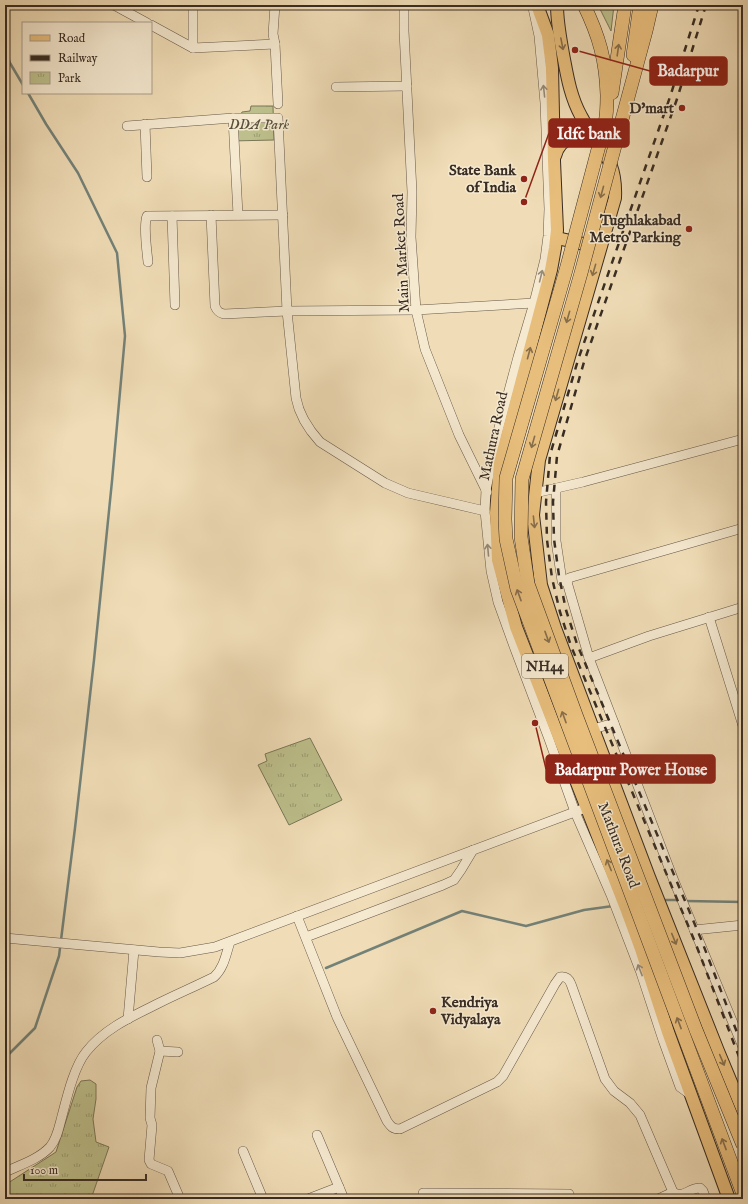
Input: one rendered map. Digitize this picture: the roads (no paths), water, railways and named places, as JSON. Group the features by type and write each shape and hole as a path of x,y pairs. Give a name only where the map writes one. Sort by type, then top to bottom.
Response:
{"highway":[{"name":"Mathura Road","path":"584,5 603,53 607,84 607,116 566,270 506,478 506,539 517,589 743,1194"},
{"path":"607,116 614,82 625,5"},
{"path":"625,109 640,5"},
{"name":"Mathura Road","path":"652,5 581,273 522,479 521,537 528,584 533,599 685,1000 743,1145"}],"main road":[{"name":"Mathura Road","path":"537,5 548,36 552,68 557,238 551,270 500,463 491,509 498,560 516,628 554,738 588,808 623,908 641,949 668,1032 729,1199"},
{"name":"Mathura Road","path":"557,5 559,28 572,95 581,116 603,148 611,164 615,181 615,198 539,460 533,515 540,585 658,900 718,1051 740,1095 743,1111"},
{"path":"554,161 560,144 563,141 573,137 578,136 590,138 603,148"},
{"path":"557,238 600,247"},
{"path":"554,738 593,729"},
{"path":"602,847 634,837"}],"street":[{"path":"114,5 145,22"},
{"path":"193,5 193,48"},
{"path":"275,5 273,34 275,44 278,104"},
{"name":"Main Market Road","path":"404,5 412,192 411,237 416,310 425,349 459,435 486,490 491,509"},
{"path":"486,490 497,435 545,259 549,210 545,103 539,36 532,5"},
{"path":"152,26 193,48 275,44"},
{"path":"336,87 407,86"},
{"path":"233,118 238,215"},
{"path":"126,126 233,118 278,118 287,312 296,398 299,409 311,431 320,442 385,483 408,493 491,509"},
{"path":"145,124 147,177"},
{"path":"211,215 215,306 216,310 220,313 416,310 534,303"},
{"path":"148,262 146,218 148,216 283,215"},
{"path":"172,216 175,305"},
{"path":"535,493 583,482 743,439"},
{"path":"556,488 556,541 562,581 567,582"},
{"path":"567,582 567,580 572,577 743,528"},
{"path":"567,582 589,658 694,930 743,1047"},
{"path":"589,658 649,636 743,607"},
{"path":"709,618 743,726"},
{"path":"593,729 614,723"},
{"path":"554,738 575,812 611,895 623,908"},
{"path":"5,938 180,953 215,947 588,808"},
{"path":"306,938 454,880 473,850"},
{"path":"298,916 337,1017 390,1126 394,1129 400,1129 497,1082 503,1076 558,979 567,977 571,984 605,1079 614,1091 630,1103 640,1115 673,1192 679,1195 692,1189 700,1188 706,1199"},
{"path":"694,930 743,925"},
{"path":"5,1172 41,1155 51,1146 58,1133 78,1064 94,1043 105,1033 128,1019 214,977 219,972 223,964 230,942"},
{"path":"128,1019 134,950"},
{"path":"157,1040 160,1052 151,1088 150,1118 152,1125 150,1160 151,1164 168,1171 180,1199"},
{"path":"160,1052 178,1052"},
{"path":"317,1135 344,1199"},
{"path":"243,1151 263,1199"},
{"path":"308,1199 339,1186"},
{"path":"658,1199 673,1192"},
{"path":"426,1199 423,1193 569,1194 571,1199"}],"waterway":[{"path":"5,49 10,63 22,83"},
{"path":"5,1058 35,1028 59,956 94,660 125,336 117,253 78,173 29,94"},
{"path":"662,900 681,900"},
{"path":"686,901 743,902"},
{"path":"326,968 462,911 526,926 584,910 613,906"}],"railway":[{"path":"699,5 670,97 578,360 550,455 546,502 547,540 552,578 560,612 571,646 695,942 743,1067"},
{"path":"706,5 677,99 584,362 557,456 553,502 554,539 559,576 566,610 577,644 701,939 743,1048"}],"place":[{"name":"Badarpur","path":"575,50"},
{"name":"D'mart","path":"682,108"},
{"name":"State Bank of India","path":"524,179"},
{"name":"Idfc bank","path":"524,202"},
{"name":"Tughlakabad Metro Parking","path":"689,229"},
{"name":"Badarpur Power House","path":"535,723"},
{"name":"Kendriya Vidyalaya","path":"433,1011"}],"park label":[{"name":"DDA Park","path":"259,124"}]}
